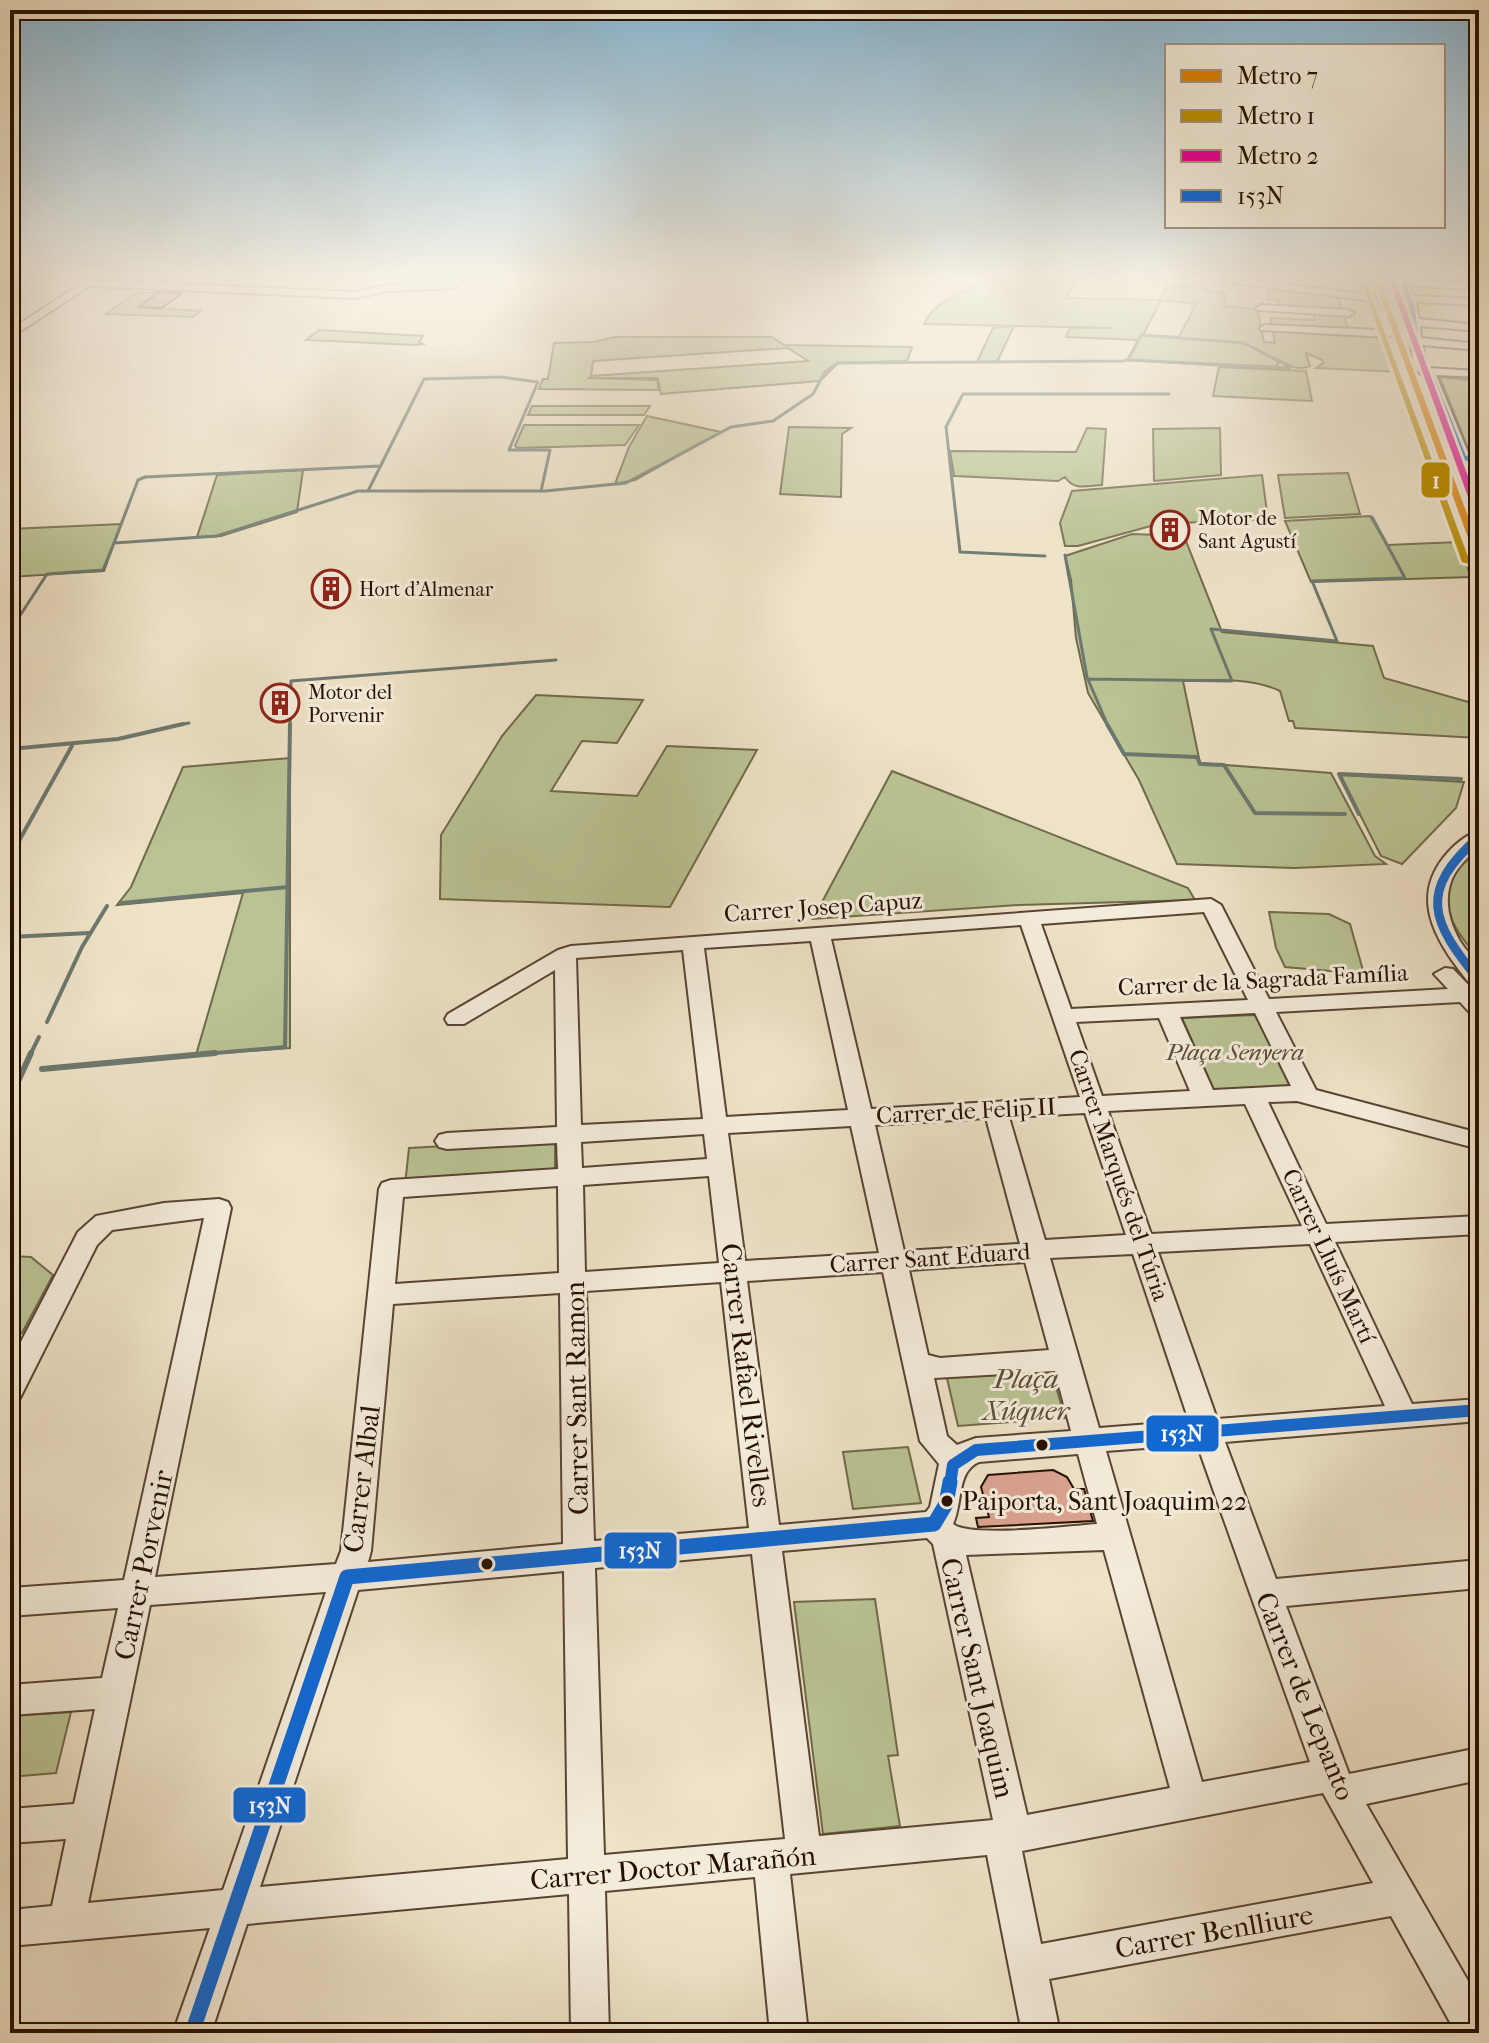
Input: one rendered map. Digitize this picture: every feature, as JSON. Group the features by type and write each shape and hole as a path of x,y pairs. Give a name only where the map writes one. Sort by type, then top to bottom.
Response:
{"street":[{"path":"1429,375 1472,459 1478,490"},
{"path":"1474,995 1457,949 1436,913 1436,890 1444,867 1454,855 1479,837"},
{"name":"Carrer Josep Capuz","path":"456,1019 565,954 1211,905 1263,1006"},
{"name":"Carrer Marqués del Túria","path":"1029,918 1207,1431"},
{"path":"820,934 934,1441 954,1461"},
{"name":"Carrer Rafael Rivelles","path":"693,943 768,1539 788,1857 789,2033"},
{"path":"1457,949 1479,968"},
{"name":"Carrer Sant Ramon","path":"565,954 590,2033"},
{"path":"1445,974 1474,995"},
{"name":"Carrer de la Sagrada Família","path":"1064,1016 1474,995"},
{"path":"1263,1006 1307,1095"},
{"path":"1167,1011 1204,1097"},
{"name":"Carrer de Felip II","path":"447,1141 1253,1095 1307,1095 1479,1141"},
{"name":"Carrer Lluís Martí","path":"1253,1095 1404,1416"},
{"path":"995,1110 1191,1803"},
{"path":"571,1177 720,1167"},
{"name":"Carrer Albal","path":"192,2033 356,1551 391,1189 571,1177"},
{"name":"Carrer Porvenir","path":"10,1390 87,1239 105,1222 164,1212 219,1208 66,1923"},
{"name":"Carrer Sant Eduard","path":"381,1295 1046,1249 1479,1225"},
{"path":"916,1362 940,1369 1067,1359"},
{"path":"940,1531 947,1505 947,1475 954,1461 976,1450 1479,1410"},
{"name":"Carrer de Lepanto","path":"1207,1431 1336,1783 1477,2033"},
{"path":"10,1602 347,1577 768,1539 940,1531 976,1544 1116,1536"},
{"name":"Carrer Sant Joaquim","path":"940,1531 1011,1823 1004,1852 1041,2033"},
{"path":"1265,1594 1479,1574"},
{"path":"10,1700 102,1693"},
{"name":"Carrer Doctor Marañón","path":"10,1928 1007,1836 1191,1803 1479,1764"},
{"path":"10,1826 74,1821"},
{"name":"Carrer Benlliure","path":"1027,1965 1401,1896"}],"green space":[{"path":"549,375 826,375 820,381 661,394 658,378 587,378 657,380 659,390 539,389 543,379 548,379"},
{"path":"1217,375 1307,375 1312,401 1213,396"},
{"path":"1440,377 1479,381 1479,452 1469,451"},
{"path":"532,406 650,406 644,415 528,415"},
{"path":"647,416 721,432 635,480 615,484 629,447"},
{"path":"524,425 639,425 625,445 518,448 515,446"},
{"path":"789,427 851,428 842,434 841,497 780,494"},
{"path":"1087,428 1106,429 1102,485 1077,486 1065,477 1058,481 954,476 950,451 1076,452"},
{"path":"1220,428 1221,475 1154,481 1153,429"},
{"path":"303,470 297,512 221,536 197,537 217,475"},
{"path":"1348,473 1360,514 1285,518 1278,475"},
{"path":"1262,475 1268,519 1158,524 1078,546 1065,546 1060,523 1072,491"},
{"path":"1370,516 1387,545 1459,542 1471,577 1311,582 1285,521"},
{"path":"121,524 104,571 10,577 10,529"},
{"path":"1132,534 1184,536 1222,632 1373,646 1384,678 1479,705 1479,738 1295,728 1293,721 1289,721 1280,691 1245,681 1183,681 1200,763 1331,773 1375,856 1386,864 1295,868 1177,864 1139,780 1088,693 1076,638 1071,580 1065,556"},
{"path":"536,695 643,700 617,743 582,741 551,791 637,796 667,746 757,750 670,907 440,899 441,835 502,736"},
{"path":"290,758 290,1048 196,1055 243,893 117,905 131,887 183,767"},
{"path":"892,771 1188,888 1195,900 1019,905 813,919"},
{"path":"1340,775 1464,782 1456,808 1402,864 1381,856"},
{"path":"1479,850 1479,958 1457,929 1447,903 1448,890 1454,877"},
{"path":"1269,912 1329,914 1350,924 1364,974 1285,967 1276,948"},
{"name":"Plaça Senyera","path":"1255,1015 1291,1086 1214,1090 1182,1018"},
{"path":"555,1140 555,1176 405,1185 409,1148"},
{"path":"10,1256 31,1257 53,1275 22,1333 10,1335"},
{"name":"Plaça Xúquer","path":"1050,1366 1065,1418 958,1426 946,1374"},
{"path":"908,1447 921,1503 853,1509 843,1452"},
{"path":"875,1599 898,1755 888,1756 900,1826 823,1834 794,1602"},
{"path":"71,1712 56,1773 10,1777 10,1716"}],"building":[{"name":"Hort d'Almenar","path":"319,578 346,579 344,596 317,598"},
{"path":"1053,1470 1067,1477 1074,1489 1084,1489 1093,1521 978,1527 976,1518 989,1517 981,1487 988,1475"}],"waterway":[{"path":"541,491 626,483 731,427 773,421 813,394 823,375"},
{"path":"368,491 424,379 501,377 538,382 509,450 550,450 541,491"},
{"path":"1045,556 960,552 946,427 963,394 1169,394"},
{"path":"114,543 138,480 145,477 380,466"},
{"path":"114,543 217,536 358,491 368,491"},
{"path":"368,491 541,491"},
{"path":"1088,679 1232,681 1211,629 1337,641 1312,581 1405,578 1372,517"},
{"path":"10,631 47,574 103,570 114,543"},
{"path":"1065,555 1087,677 1108,725"},
{"path":"290,726 291,681 556,660"},
{"path":"176,726 189,723"},
{"path":"176,726 183,724"},
{"path":"287,887 290,724"},
{"path":"1108,725 1124,754 1197,757 1200,764 1224,765 1255,813 1345,814"},
{"path":"10,749 118,739 176,726"},
{"path":"10,857 73,744"},
{"path":"1359,814 1339,774 1461,779"},
{"path":"122,903 287,887"},
{"path":"199,1054 285,1047 287,887"},
{"path":"47,1022 82,947 107,906"},
{"path":"10,937 89,933"},
{"path":"31,1053 39,1037"},
{"path":"10,1099 31,1053"},
{"path":"199,1054 215,1053"},
{"path":"42,1069 199,1054"},
{"path":"193,1055 199,1054"}],"metro line":[{"name":"1","path":"1397,375 1466,562"},
{"name":"7","path":"1412,375 1479,557"},
{"name":"2","path":"1427,375 1479,516"}],"transit line":[{"name":"153N","path":"1431,375 1464,458 1479,459"},
{"name":"153N","path":"1479,837 1458,855 1445,872 1438,890 1437,907 1450,942 1479,980"},
{"name":"153N","path":"934,1524 946,1504 953,1465 976,1450 1479,1410"},
{"name":"153N","path":"347,1577 934,1524"},
{"name":"153N","path":"192,2033 347,1577"}],"place":[{"name":"Motor de Sant Agustí","path":"1170,530"},
{"name":"Hort d'Almenar","path":"331,589"},
{"name":"Motor del Porvenir","path":"280,703"},
{"name":"Paiporta, Sant Joaquim 22","path":"947,1501"}]}
